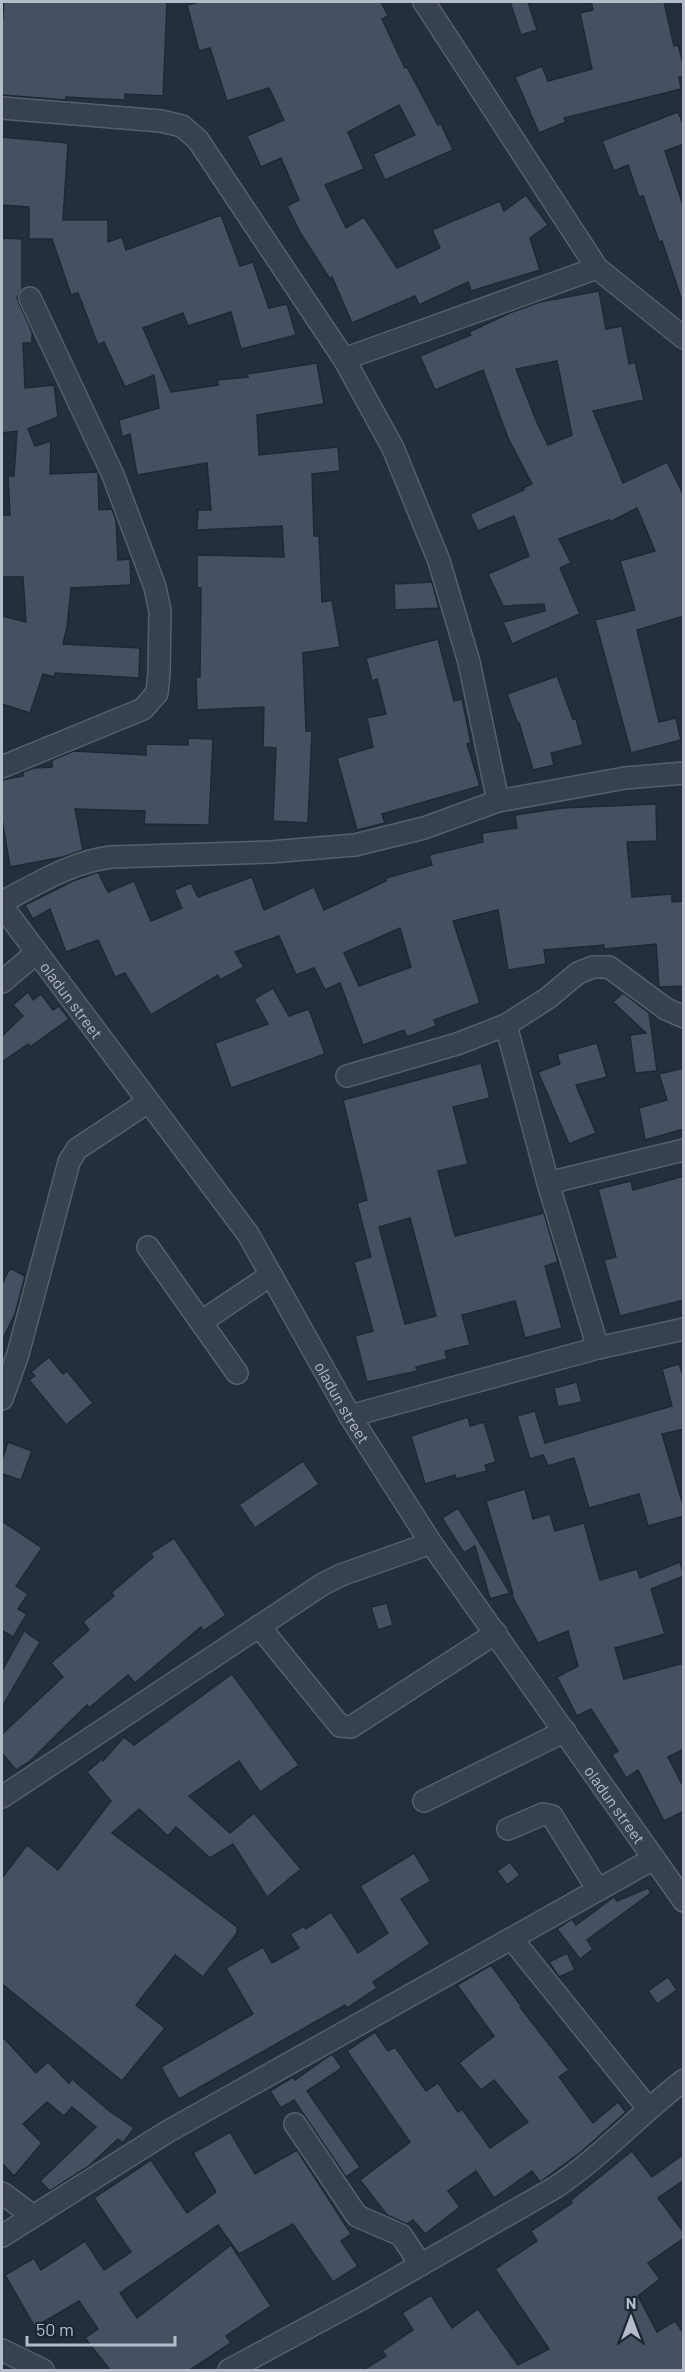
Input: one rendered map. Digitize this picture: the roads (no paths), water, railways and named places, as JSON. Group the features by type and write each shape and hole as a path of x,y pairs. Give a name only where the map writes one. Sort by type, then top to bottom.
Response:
{"street":[{"path":"424,2 597,268 684,338"},
{"path":"2,108 161,121 182,126 198,140 344,359 393,448 439,561 469,662 498,801"},
{"path":"344,359 597,268"},
{"path":"2,767 143,709 157,693 159,673 160,611 155,588 113,475 30,298"},
{"path":"2,904 68,868 89,860 111,857 270,852 355,845 424,828 498,801 625,778 684,773"},
{"name":"oladun street","path":"2,904 36,953 248,1234 350,1416 431,1543 684,1901"},
{"path":"2,982 36,953"},
{"path":"346,1076 457,1044 506,1025 548,998 578,973 593,966 609,967 666,1009 684,1017"},
{"path":"506,1025 548,1183 598,1348"},
{"path":"2,1399 18,1354 69,1162 77,1149 148,1102"},
{"path":"548,1183 684,1150"},
{"path":"148,1247 237,1373"},
{"path":"201,1322 272,1275"},
{"path":"350,1416 598,1348 684,1329"},
{"path":"2,1797 308,1593 341,1575 431,1543"},
{"path":"259,1626 340,1726 351,1727 496,1633"},
{"path":"424,1801 565,1731"},
{"path":"508,1830 543,1814 552,1816 598,1890"},
{"path":"2,2236 166,2132 653,1859"},
{"path":"512,1939 648,2109"},
{"path":"229,2370 421,2265 579,2172 648,2109 684,2080"},
{"path":"295,2124 357,2216 401,2235 421,2265"},
{"path":"2,2193 33,2216"},
{"path":"2,2350 43,2370"}]}
